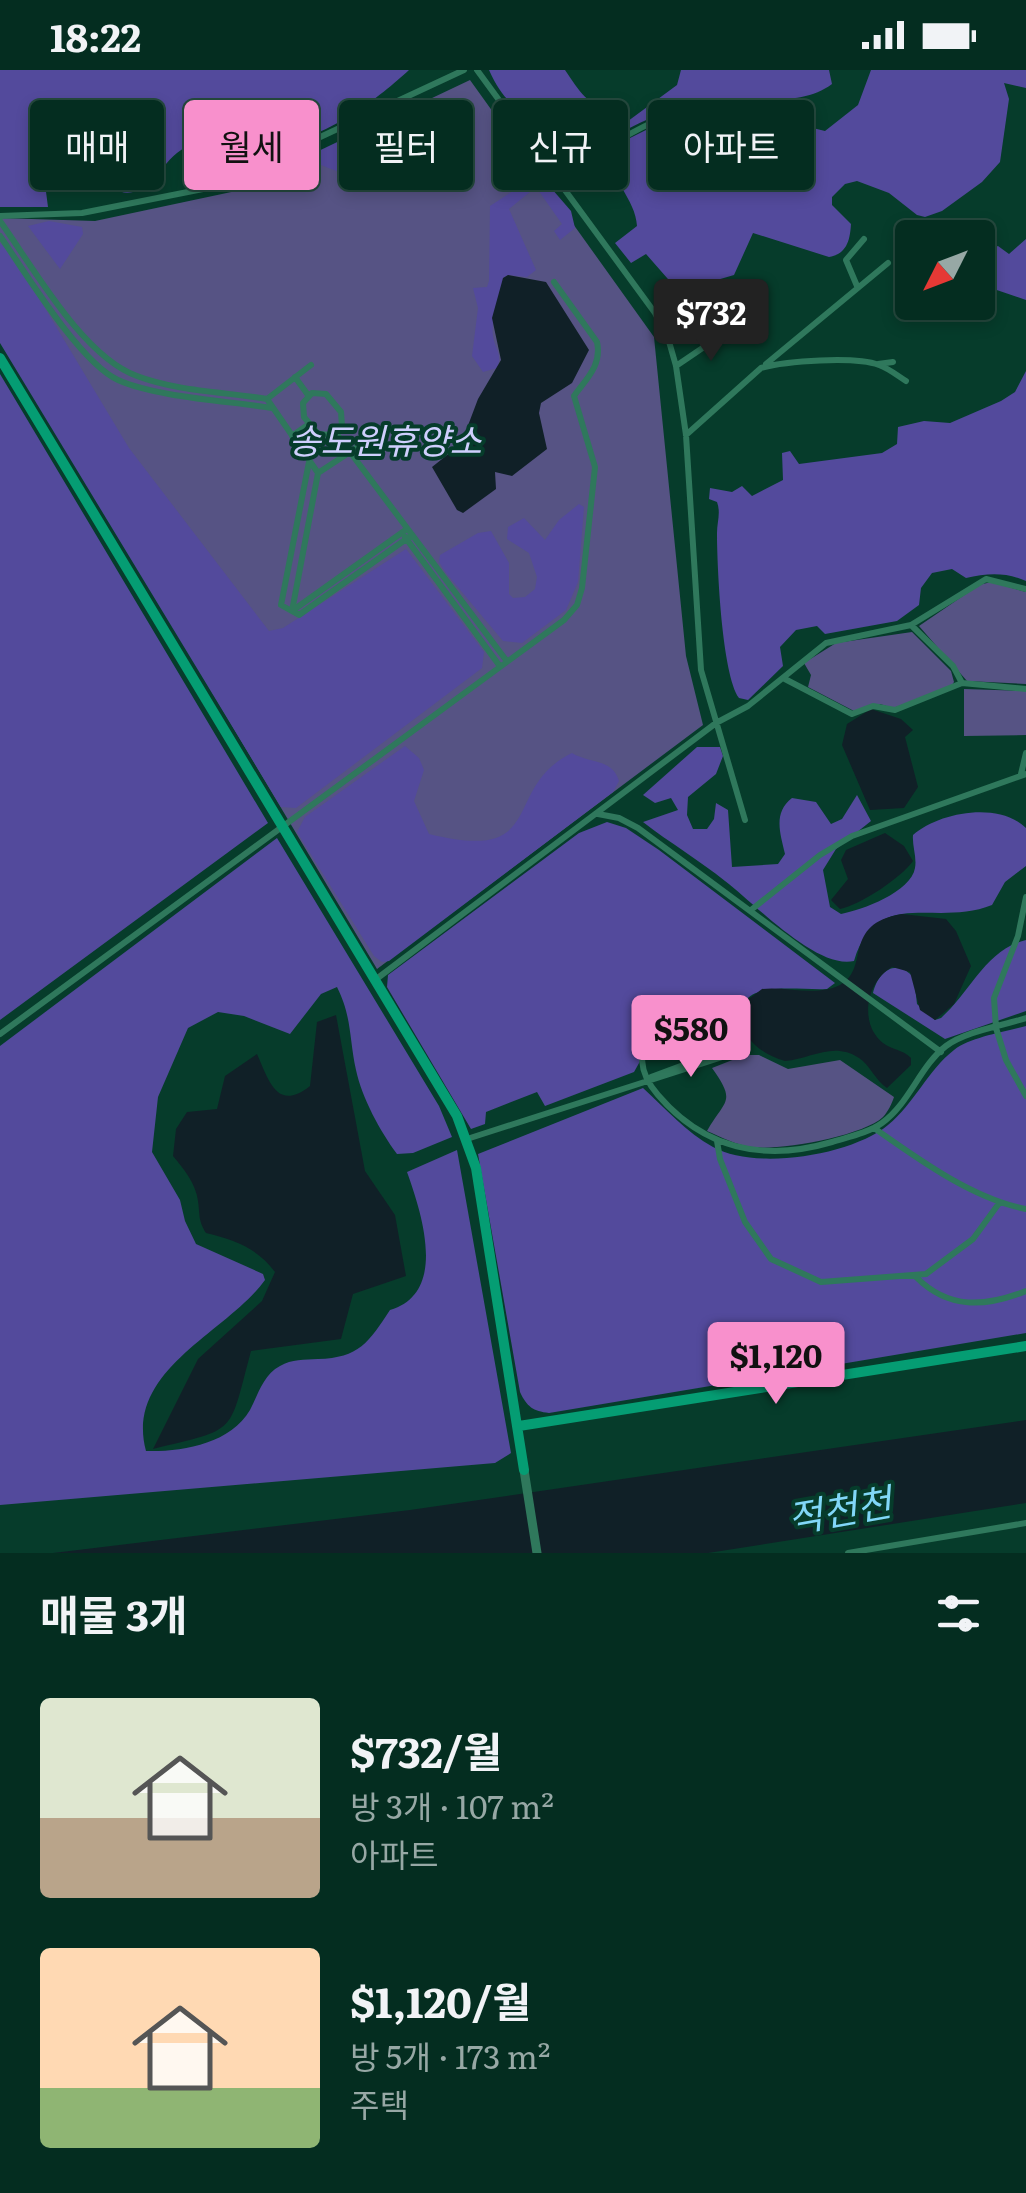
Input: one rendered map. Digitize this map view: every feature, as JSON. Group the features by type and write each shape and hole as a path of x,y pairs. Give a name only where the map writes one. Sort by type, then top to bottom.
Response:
{"main road":[{"path":"0,358 467,1139 476,1168 525,1473"},
{"path":"519,1426 1026,1346"}],"street":[{"path":"0,218 82,212 213,187 464,70"},
{"path":"478,70 500,100"},
{"path":"567,190 654,314 668,338 676,366 686,435 701,670 745,820"},
{"path":"0,218 81,332 111,364 138,377 266,400 273,408 318,473 292,611"},
{"path":"0,236 84,351 105,373 143,388 273,408"},
{"path":"857,286 846,260 864,239"},
{"path":"686,435 857,286 888,264"},
{"path":"0,1034 564,620 577,605 594,467 574,396 597,366 599,353 597,342 554,282"},
{"path":"676,366 726,332"},
{"path":"761,368 791,360 894,362"},
{"path":"877,364 906,380"},
{"path":"266,400 311,365"},
{"path":"295,378 308,396"},
{"path":"322,392 336,405 343,421 336,433 323,436 309,424 302,408 308,396 322,392"},
{"path":"336,405 343,399"},
{"path":"292,436 309,424"},
{"path":"318,473 378,432"},
{"path":"336,433 503,663"},
{"path":"292,611 281,605 310,461"},
{"path":"292,611 407,534"},
{"path":"375,980 716,724 748,706 826,643 911,625 986,579 1026,589"},
{"path":"911,625 952,666 962,683"},
{"path":"783,678 852,714 873,706 895,710 962,683 1026,689"},
{"path":"751,910 852,836 1024,774 1026,753"},
{"path":"596,814 619,818 638,828 940,1052"},
{"path":"1026,897 1018,936 994,998 996,1028 1006,1060 1026,1096"},
{"path":"655,1027 642,1052 645,1080 690,1126 717,1141 752,1152 778,1152 824,1144 874,1128 892,1114 940,1052 955,1041 1026,1018"},
{"path":"467,1139 738,1052 737,1045 645,1080"},
{"path":"874,1128 1000,1202 1026,1210"},
{"path":"717,1141 720,1159 746,1222 772,1260 821,1282 926,1274 973,1238 1000,1202"},
{"path":"916,1277 927,1288 962,1304 987,1304 1026,1291"},
{"path":"525,1473 537,1553"},
{"path":"848,1553 1026,1523"}],"green space":[{"name":"송도원휴양소","path":"470,80 493,112 493,190 549,190 654,337 686,656 703,725 377,969 0,336 0,218 95,221 238,190 319,190 319,152 339,142 339,190 473,190 473,100 428,100"},
{"path":"991,582 1026,592 1026,684 967,681 919,626 979,585"},
{"path":"912,632 951,671 954,682 950,688 893,708 880,704 854,711 808,687 811,675 804,663 836,643"},
{"path":"964,689 1026,691 1026,735 964,736"},
{"path":"745,1055 759,1055 788,1069 840,1060 894,1097 883,1117 840,1136 781,1147 740,1144 707,1131 726,1101 724,1088 712,1068"}],"shaded area":[{"path":"0,70 409,70 372,100 339,100 339,122 319,132 319,100 184,100 184,148 164,167 164,100 30,100 30,190 46,190 48,207 0,207"},
{"path":"489,70 565,70 589,100 509,100"},
{"path":"681,70 829,70 832,84 819,92 789,99 657,100 677,85"},
{"path":"871,70 1026,70 1026,88 1004,83 1009,99 1000,162 982,182 942,211 925,217 917,215 889,193 857,181 845,184 832,197 832,205 851,224 848,241 840,253 829,257 753,233 734,275 717,280 689,303 646,254 631,263 615,243 637,226 623,190 628,190 628,139 648,129 648,190 814,190 814,128 825,131 858,105"},
{"path":"648,106 645,120 628,129 628,121"},
{"path":"339,141 339,171 319,164 319,151"},
{"path":"514,190 532,190 509,209 536,270 527,277 503,278 493,328 499,363 497,368 483,372 472,356 478,308 473,288 487,287 489,281 490,206"},
{"path":"538,190 553,190 571,211 575,228 560,240 554,231 562,224"},
{"path":"49,221 82,227 83,234 60,269 28,226"},
{"path":"1026,239 1026,300 995,289 995,247 1009,254"},
{"path":"0,243 13,255 129,448 269,631 283,628 406,549 484,652 482,668 296,808 281,807 0,343"},
{"path":"1026,371 1026,581 996,574 966,578 952,569 932,573 921,588 919,605 897,621 825,634 817,626 796,630 780,647 783,666 748,700 739,698 728,667 718,569 719,510 717,502 709,499 710,488 732,492 742,486 752,496 783,480 782,453 790,451 799,464 882,453 897,444 898,427 924,421 950,423 1001,401 1015,392"},
{"path":"0,374 268,823 0,1020"},
{"path":"579,504 584,507 578,582 566,610 522,643 503,641 446,573 439,562 440,555 478,533 491,531 509,563 509,594 513,598 525,597 535,589 537,577 529,553 507,539 508,527 524,518 545,540 559,520"},
{"path":"405,746 419,758 424,770 414,801 429,834 467,841 492,839 508,831 536,785 550,768 572,753 606,765 619,781 613,792 389,961 382,962 374,956 297,832 305,817"},
{"path":"697,747 720,747 723,756 716,774 688,797 687,815 693,829 707,829 714,819 716,803 728,810 732,867 778,864 785,854 780,817 792,798 816,802 831,824 842,819 857,795 871,821 836,849 823,870 830,907 841,914 873,904 905,885 915,868 913,835 953,816 1001,814 1026,828 1026,866 1005,882 992,905 971,911 893,916 877,923 864,938 854,961 822,955 786,933 715,873 643,822 678,810 671,798 655,803 643,795"},
{"path":"607,822 626,828 659,850 835,983 827,989 765,990 752,995 744,1003 741,1017 745,1036 681,1056 655,1051 643,1056 634,1072 545,1106 537,1092 486,1112 485,1124 471,1129 387,987 388,975 579,833"},
{"path":"277,838 439,1106 452,1137 413,1153 397,1154 363,1092 348,1018 337,987 321,994 290,1034 244,1016 218,1012 188,1028 158,1097 152,1152 180,1200 196,1244 263,1274 265,1280 164,1375 150,1398 143,1423 146,1451 175,1450 218,1438 241,1422 265,1380 280,1366 332,1358 362,1346 390,1310 408,1301 425,1270 424,1230 407,1172 457,1150 511,1453 495,1463 0,1505 0,1046"},
{"path":"1026,940 1026,1011 945,1039 873,993 884,973 901,968 914,978 917,1004 935,1020 941,1018 989,962"},
{"path":"1026,1026 1026,1333 549,1413 525,1401 520,1392 478,1154 643,1088 694,1135 731,1154 778,1158 828,1151 872,1136 888,1125 936,1067 961,1045"}],"water":[{"path":"508,275 546,282 589,350 572,383 541,403 539,413 547,449 512,476 495,472 496,489 463,513 457,510 432,467 461,444 478,399 501,360 492,318 503,278"},
{"path":"871,709 901,719 913,730 905,737 918,787 904,808 870,810 842,745 847,724"},
{"path":"885,833 904,846 913,861 879,890 840,909 831,900 848,879 841,860 846,850"},
{"path":"902,914 946,919 956,931 971,966 954,1004 935,1020 920,1010 910,972 892,967 883,973 869,1003 870,1025 883,1043 911,1058 911,1065 887,1088 863,1061 849,1053 831,1051 785,1061 750,1040 743,1023 746,1001 762,989 821,990 840,985 854,968 864,936 871,927"},
{"path":"336,1015 365,1171 395,1215 406,1276 353,1294 341,1339 251,1351 233,1414 226,1424 201,1437 153,1449 198,1359 262,1301 275,1272 245,1246 206,1233 195,1189 173,1156 176,1129 187,1112 217,1109 225,1076 257,1054 270,1083 282,1094 289,1096 310,1086 317,1022"},
{"name":"적천천","path":"1026,1420 1026,1503 708,1553 53,1553 410,1510"}]}
